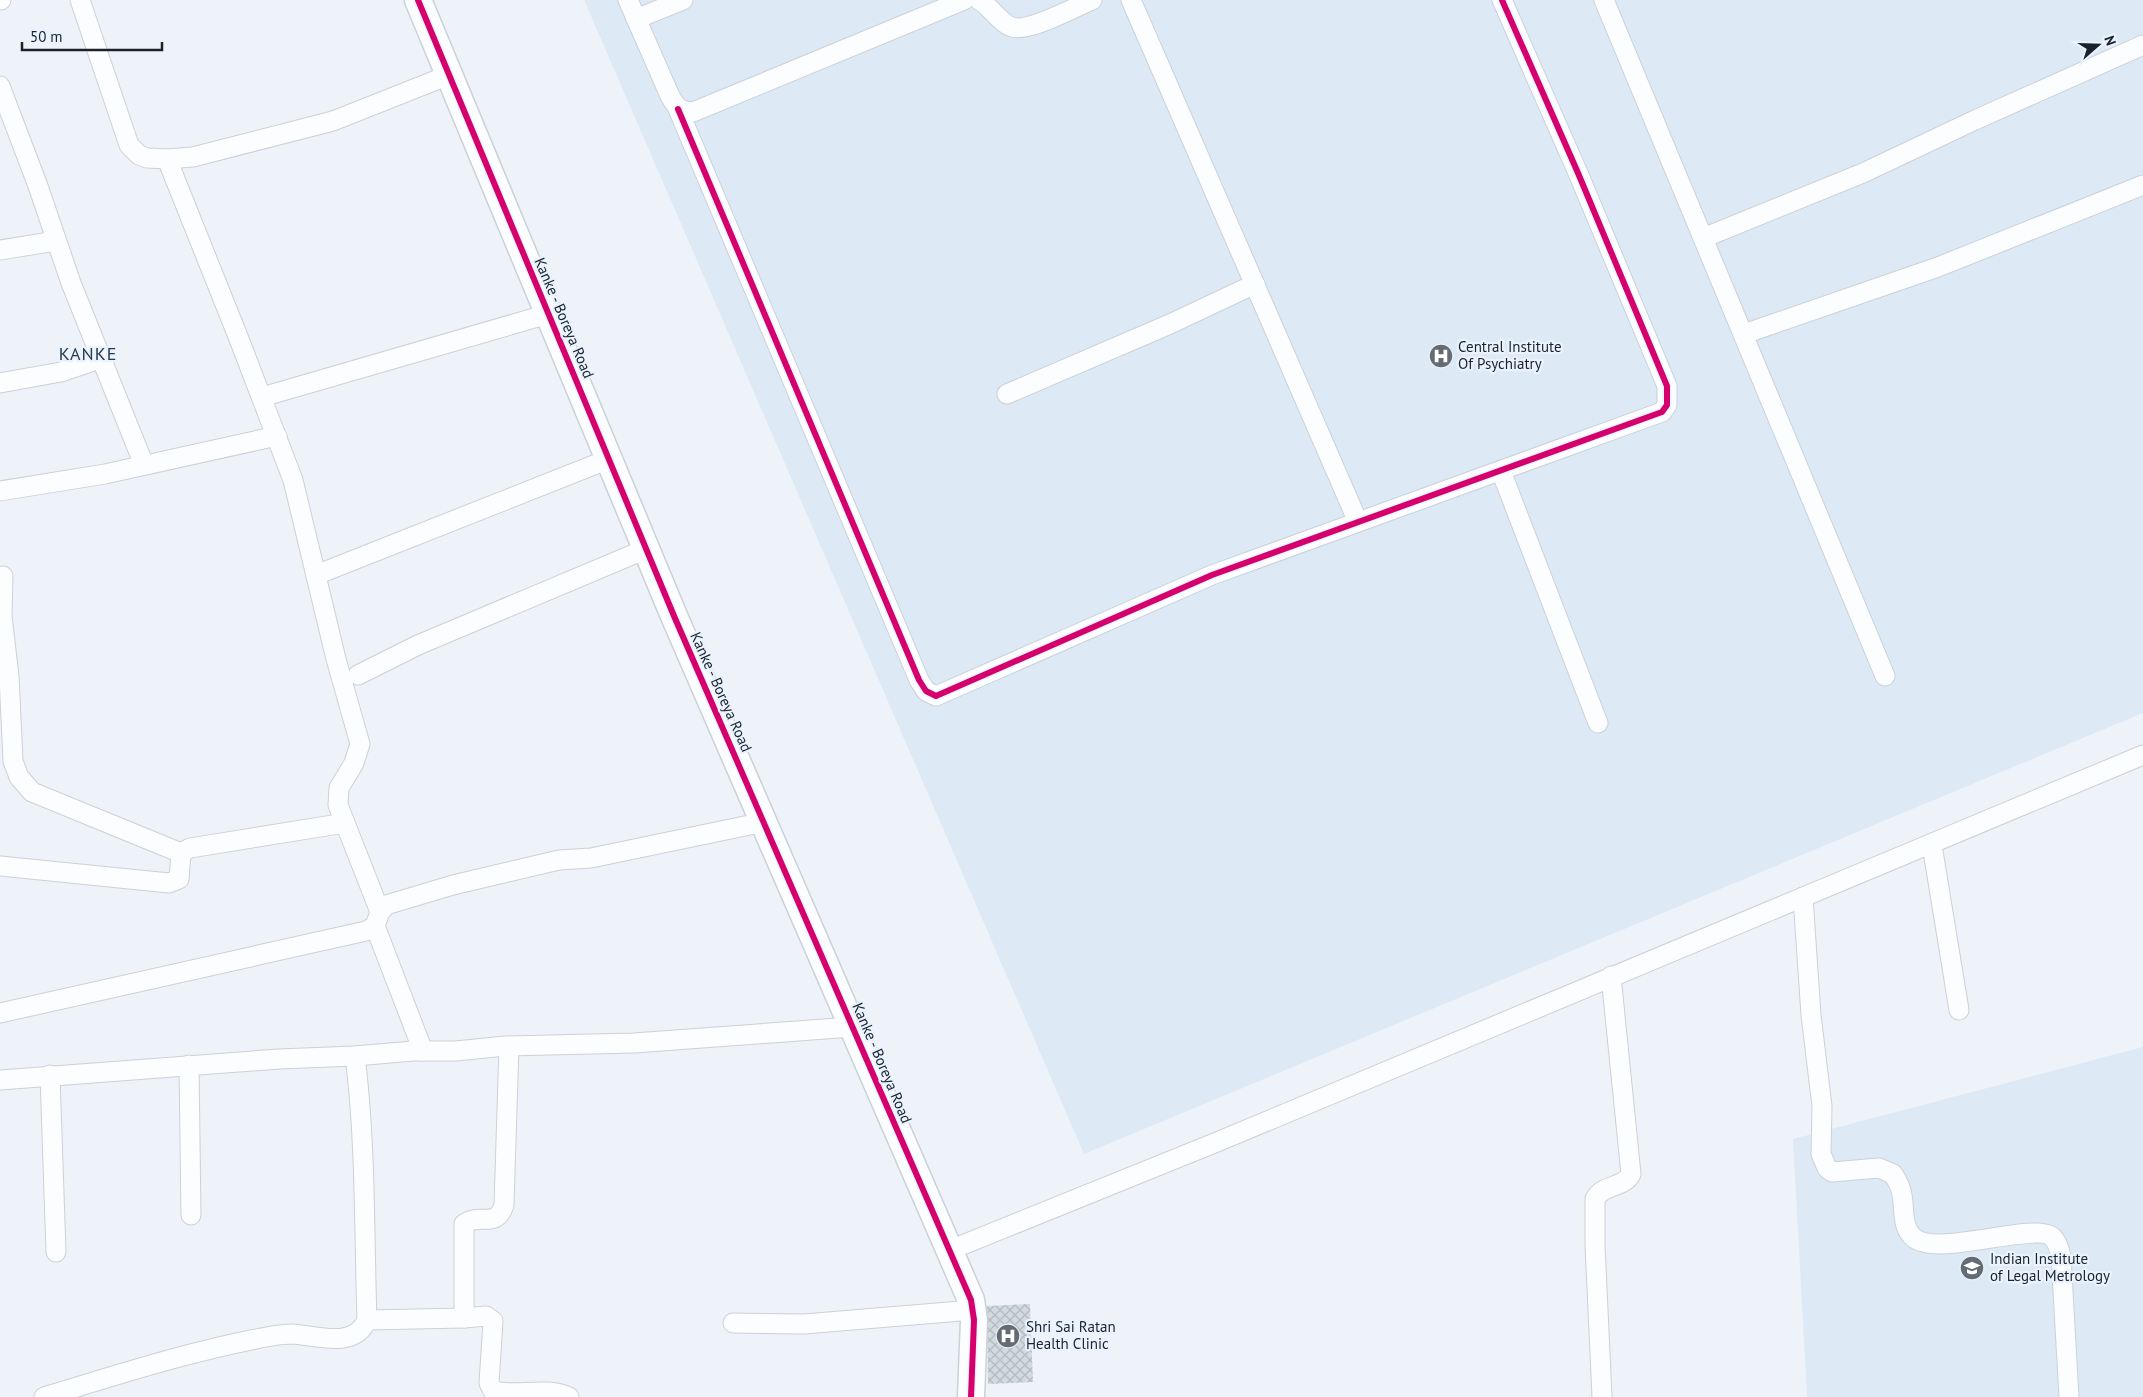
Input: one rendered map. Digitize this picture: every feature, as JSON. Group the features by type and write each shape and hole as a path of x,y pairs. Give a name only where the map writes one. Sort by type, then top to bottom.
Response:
{"street":[{"path":"80,0 130,145 139,155 167,159 193,157 333,120 449,75"},
{"name":"Kanke - Boreya Road","path":"418,0 646,549 971,1300 973,1310 971,1397"},
{"path":"628,0 670,96 678,109 919,680 931,695 943,694 1009,666 1212,575 1652,418 1662,412 1667,405 1669,396 1667,386 1582,182 1502,0"},
{"path":"636,19 683,0"},
{"path":"678,109 685,112 693,112 964,0"},
{"path":"979,0 987,5 1007,25 1020,28 1092,0"},
{"path":"1131,0 1358,522"},
{"path":"1604,0 1885,676"},
{"path":"1703,238 1862,173 2143,45"},
{"path":"0,86 38,186 56,241 144,465"},
{"path":"167,159 293,480 336,659 360,744 356,758 339,788 338,805 423,1051"},
{"path":"1744,334 1938,267 2143,185"},
{"path":"0,250 56,241"},
{"path":"1006,394 1170,324 1255,284"},
{"path":"262,397 548,314"},
{"path":"0,383 54,374 102,358"},
{"path":"0,491 144,465 277,436"},
{"path":"316,575 609,459"},
{"path":"1501,471 1598,723"},
{"path":"358,675 418,645 646,549"},
{"path":"3,576 2,616 9,676 13,761 19,777 32,792 181,853 198,846 345,823"},
{"path":"950,1250 1226,1138 1611,976 1932,845 2143,755"},
{"path":"0,1013 366,931 391,903 522,868 558,860 591,858 764,822"},
{"path":"1932,845 1959,1010"},
{"path":"0,866 169,883 179,879 181,853"},
{"path":"1803,897 1811,1015 1822,1106 1821,1154 1823,1162 1832,1172 1879,1168 1893,1174 1902,1194 1906,1227 1919,1241 1930,1244 2042,1232 2051,1236 2057,1244 2061,1256 2069,1397"},
{"path":"1602,1397 1595,1245 1595,1198 1602,1191 1630,1178 1631,1169 1611,976"},
{"path":"0,1080 189,1065 423,1051 456,1051 509,1046 634,1043 852,1027"},
{"path":"464,1318 464,1224 469,1220 497,1218 502,1214 504,1205 509,1046"},
{"path":"44,1397 218,1346 284,1334 315,1338 347,1338 363,1329 366,1320 360,1095 355,1056"},
{"path":"189,1065 191,1215"},
{"path":"50,1075 56,1252"},
{"path":"733,1323 804,1324 973,1310"},
{"path":"366,1320 486,1316 493,1321 489,1383 493,1391 508,1394 558,1394 569,1397"}],"shaded area":[{"name":"Central Institute Of Psychiatry","path":"584,0 2143,0 2143,713 1084,1154"},
{"name":"Indian Institute of Legal Metrology","path":"2143,1047 2143,1397 1807,1397 1793,1139"}],"building":[{"path":"1030,1304 1033,1382 988,1384 987,1306"}],"cycle path":[{"path":"418,0 674,616 971,1300 974,1320 971,1397"},
{"path":"678,109 919,680 926,691 936,696 1212,575 1662,412 1667,405 1667,386 1578,173 1502,0"}],"place":[{"name":"Central Institute Of Psychiatry","path":"1441,356"},
{"name":"Indian Institute of Legal Metrology","path":"1972,1268"},
{"name":"Shri Sai Ratan Health Clinic","path":"1008,1336"}],"district":[{"name":"KANKE","path":"88,354"}]}
